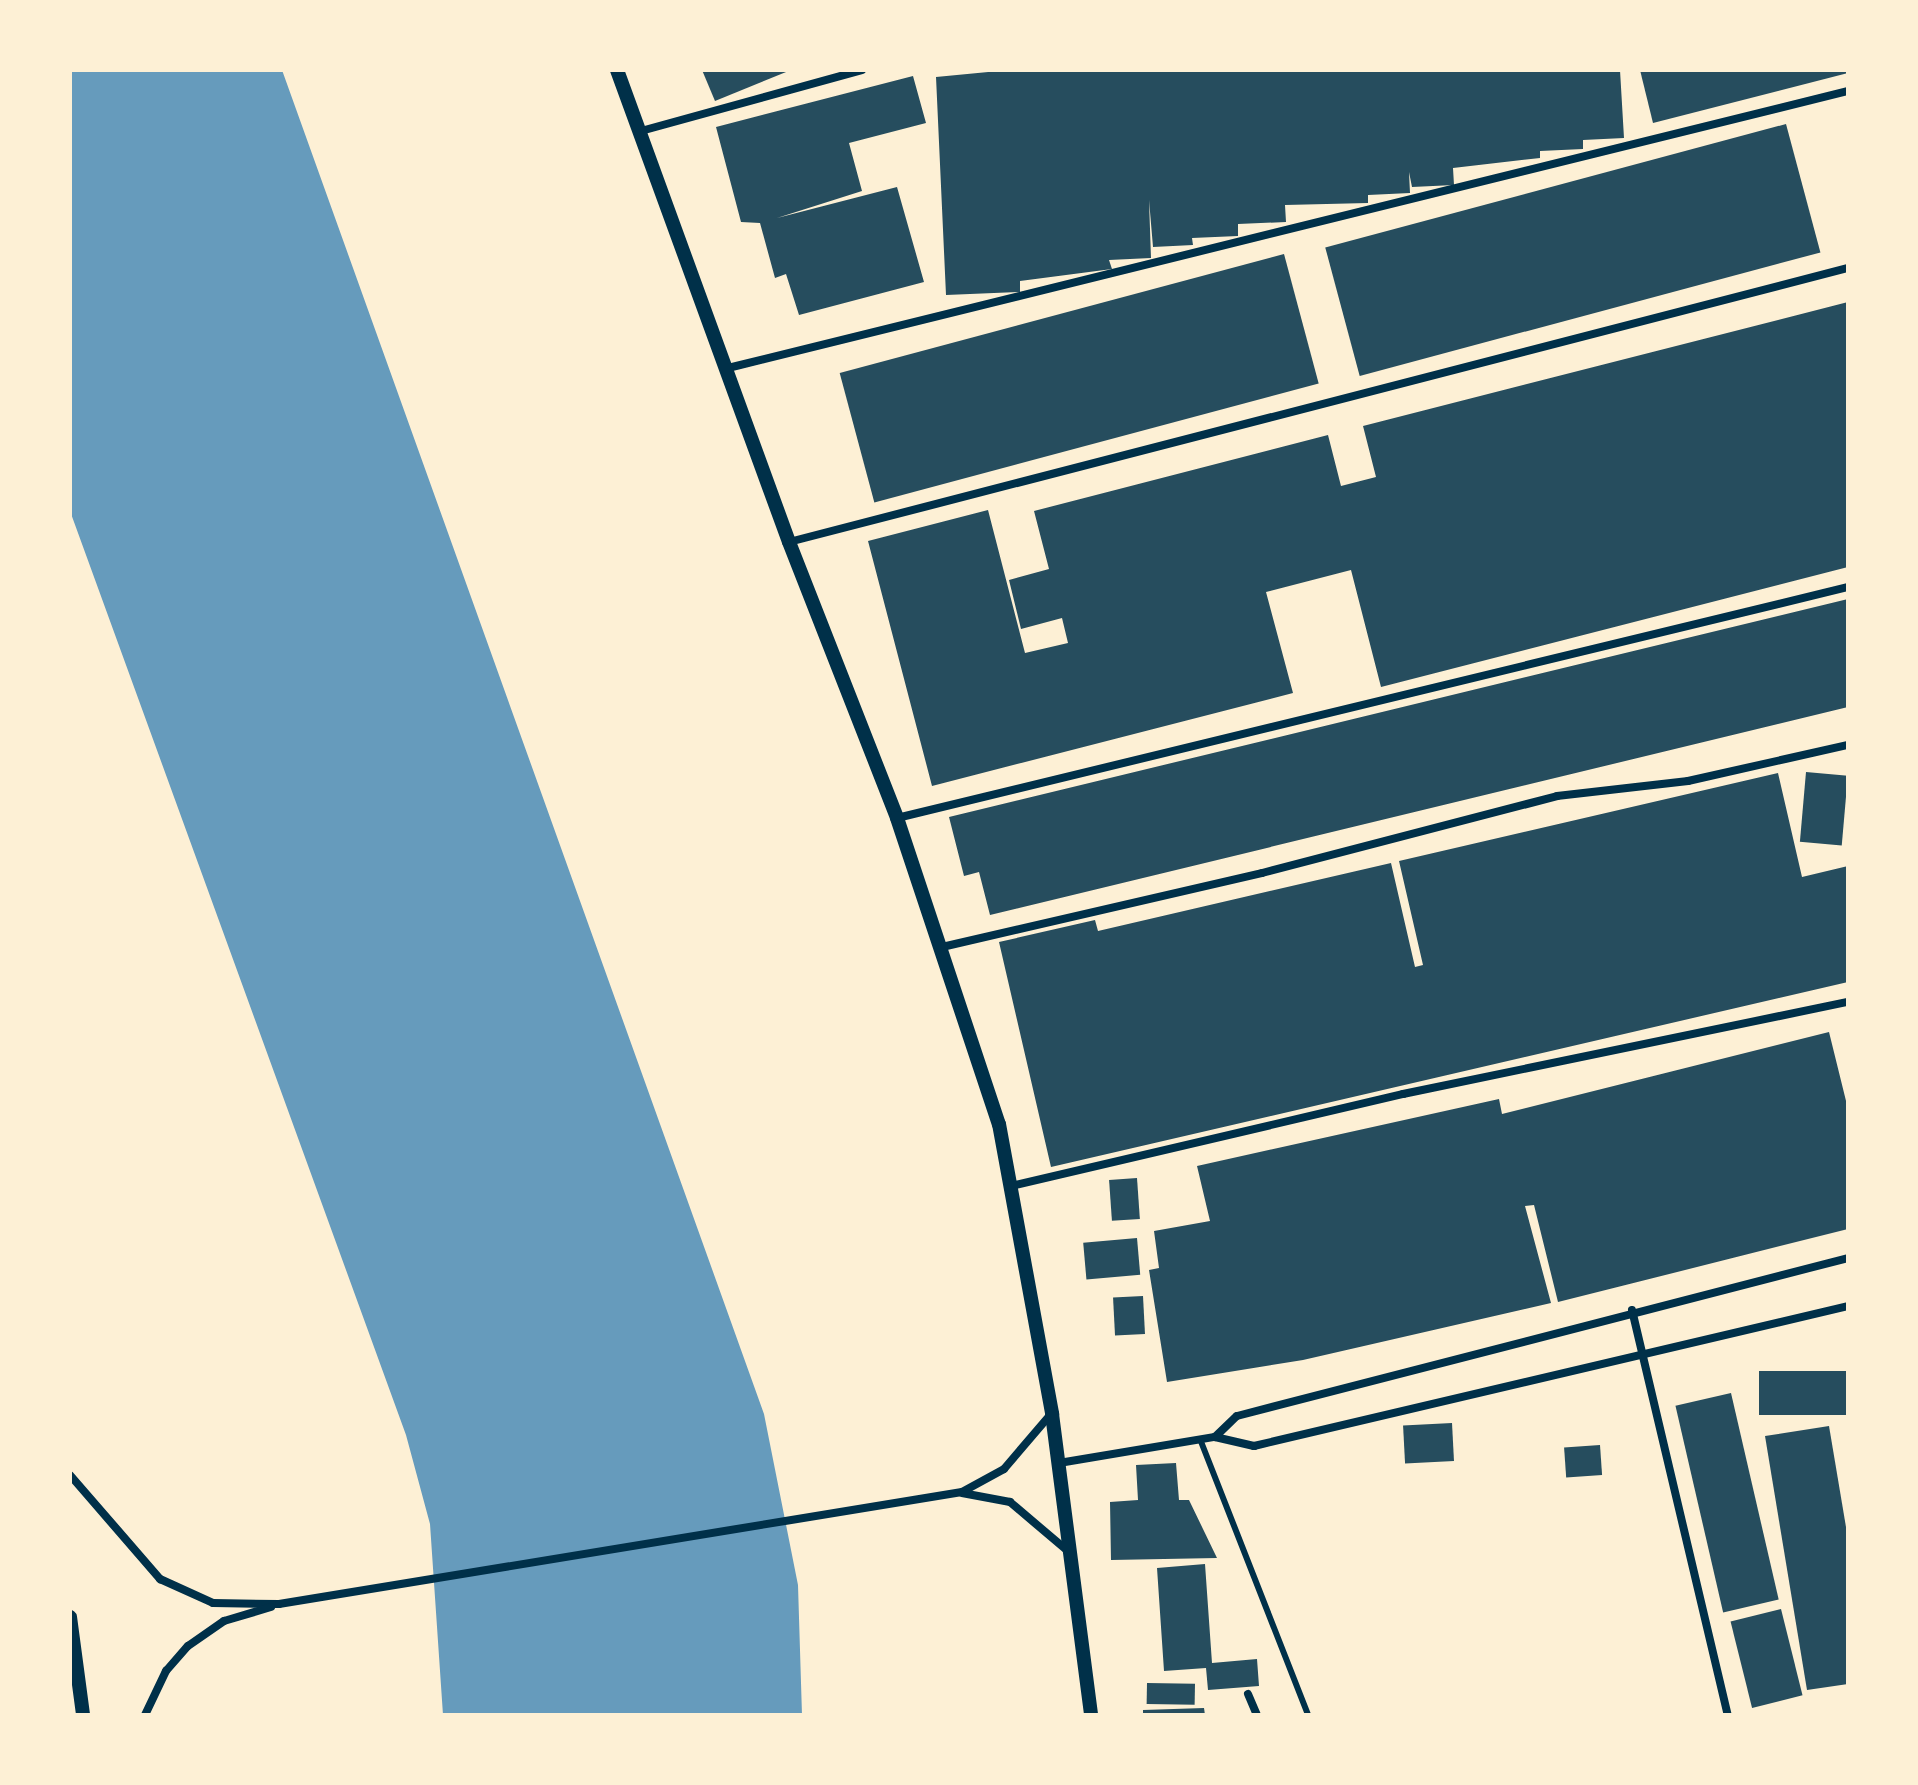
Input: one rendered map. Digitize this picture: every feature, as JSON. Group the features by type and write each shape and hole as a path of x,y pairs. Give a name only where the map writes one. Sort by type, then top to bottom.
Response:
{"street":[{"path":"617,70 789,542 897,818 999,1124 1052,1414 1091,1715"},
{"path":"641,131 862,70"},
{"path":"728,368 1848,91"},
{"path":"789,542 1848,268"},
{"path":"897,818 1848,587"},
{"path":"942,947 1262,873 1557,796 1688,781 1848,745"},
{"path":"1011,1186 1403,1094 1848,1002"},
{"path":"1215,1437 1237,1416 1632,1310 1848,1258"},
{"path":"1059,1463 1215,1437 1254,1446 1848,1306"},
{"path":"1632,1310 1728,1715"},
{"path":"962,1492 1004,1469 1052,1414"},
{"path":"70,1475 160,1579 213,1603 279,1604"},
{"path":"145,1715 166,1671 188,1646 224,1621 279,1604 356,1590 922,1496 962,1492 1010,1502 1072,1556"},
{"path":"70,1617 83,1715"},
{"path":"1248,1694 1257,1715"}],"lane":[{"path":"1200,1439 1308,1715"}],"water":[{"path":"70,70 282,70 764,1414 798,1585 802,1715 443,1715 430,1524 406,1435 70,511"}],"building":[{"path":"702,70 791,70 715,101"},
{"path":"1009,70 1620,70 1624,138 1583,140 1583,149 1540,151 1540,158 1453,168 1454,185 1412,187 1409,172 1410,193 1368,195 1368,203 1285,205 1286,222 1238,224 1238,236 1192,238 1193,245 1153,247 1149,200 1151,258 1109,260 1112,269 1020,281 1020,292 946,295 936,77"},
{"path":"1640,70 1848,70 1848,73 1653,123"},
{"path":"913,76 926,123 849,143 862,191 777,218 897,187 924,282 799,315 786,274 775,278 760,223 741,222 716,127"},
{"path":"1786,124 1820,252 1360,376 1325,247"},
{"path":"1284,254 1319,383 874,502 840,373"},
{"path":"1848,302 1848,567 1381,687 1351,570 1266,592 1293,693 932,786 868,541 988,510 1025,653 1068,643 1062,618 1021,629 1009,580 1049,569 1034,511 1328,435 1341,486 1376,477 1363,426"},
{"path":"1848,599 1848,707 990,915 979,872 964,876 949,817"},
{"path":"1806,772 1848,776 1842,845 1800,842"},
{"path":"1778,773 1802,877 1848,866 1848,982 1051,1167 999,942 1095,920 1098,931 1391,863 1415,967 1423,965 1399,861"},
{"path":"1829,1032 1848,1109 1848,1229 1558,1302 1534,1205 1525,1206 1551,1303 1303,1360 1167,1382 1149,1270 1159,1268 1154,1231 1210,1221 1197,1166 1499,1099 1502,1114"},
{"path":"1137,1178 1140,1219 1112,1221 1109,1180"},
{"path":"1137,1238 1140,1275 1086,1280 1083,1243"},
{"path":"1143,1296 1145,1334 1115,1336 1113,1298"},
{"path":"1759,1371 1848,1371 1848,1415 1759,1415"},
{"path":"1731,1393 1779,1600 1723,1612 1675,1406"},
{"path":"1452,1423 1454,1461 1405,1464 1403,1426"},
{"path":"1829,1426 1848,1539 1848,1684 1807,1690 1765,1436"},
{"path":"1600,1445 1602,1475 1566,1477 1564,1448"},
{"path":"1176,1463 1179,1500 1189,1500 1217,1558 1111,1560 1110,1502 1138,1500 1136,1465"},
{"path":"1205,1564 1212,1663 1257,1659 1259,1686 1208,1690 1206,1668 1164,1671 1157,1568"},
{"path":"1781,1609 1803,1695 1752,1708 1731,1622"},
{"path":"1147,1683 1195,1684 1195,1705 1147,1704"},
{"path":"1204,1708 1205,1715 1143,1715 1143,1710"}]}
